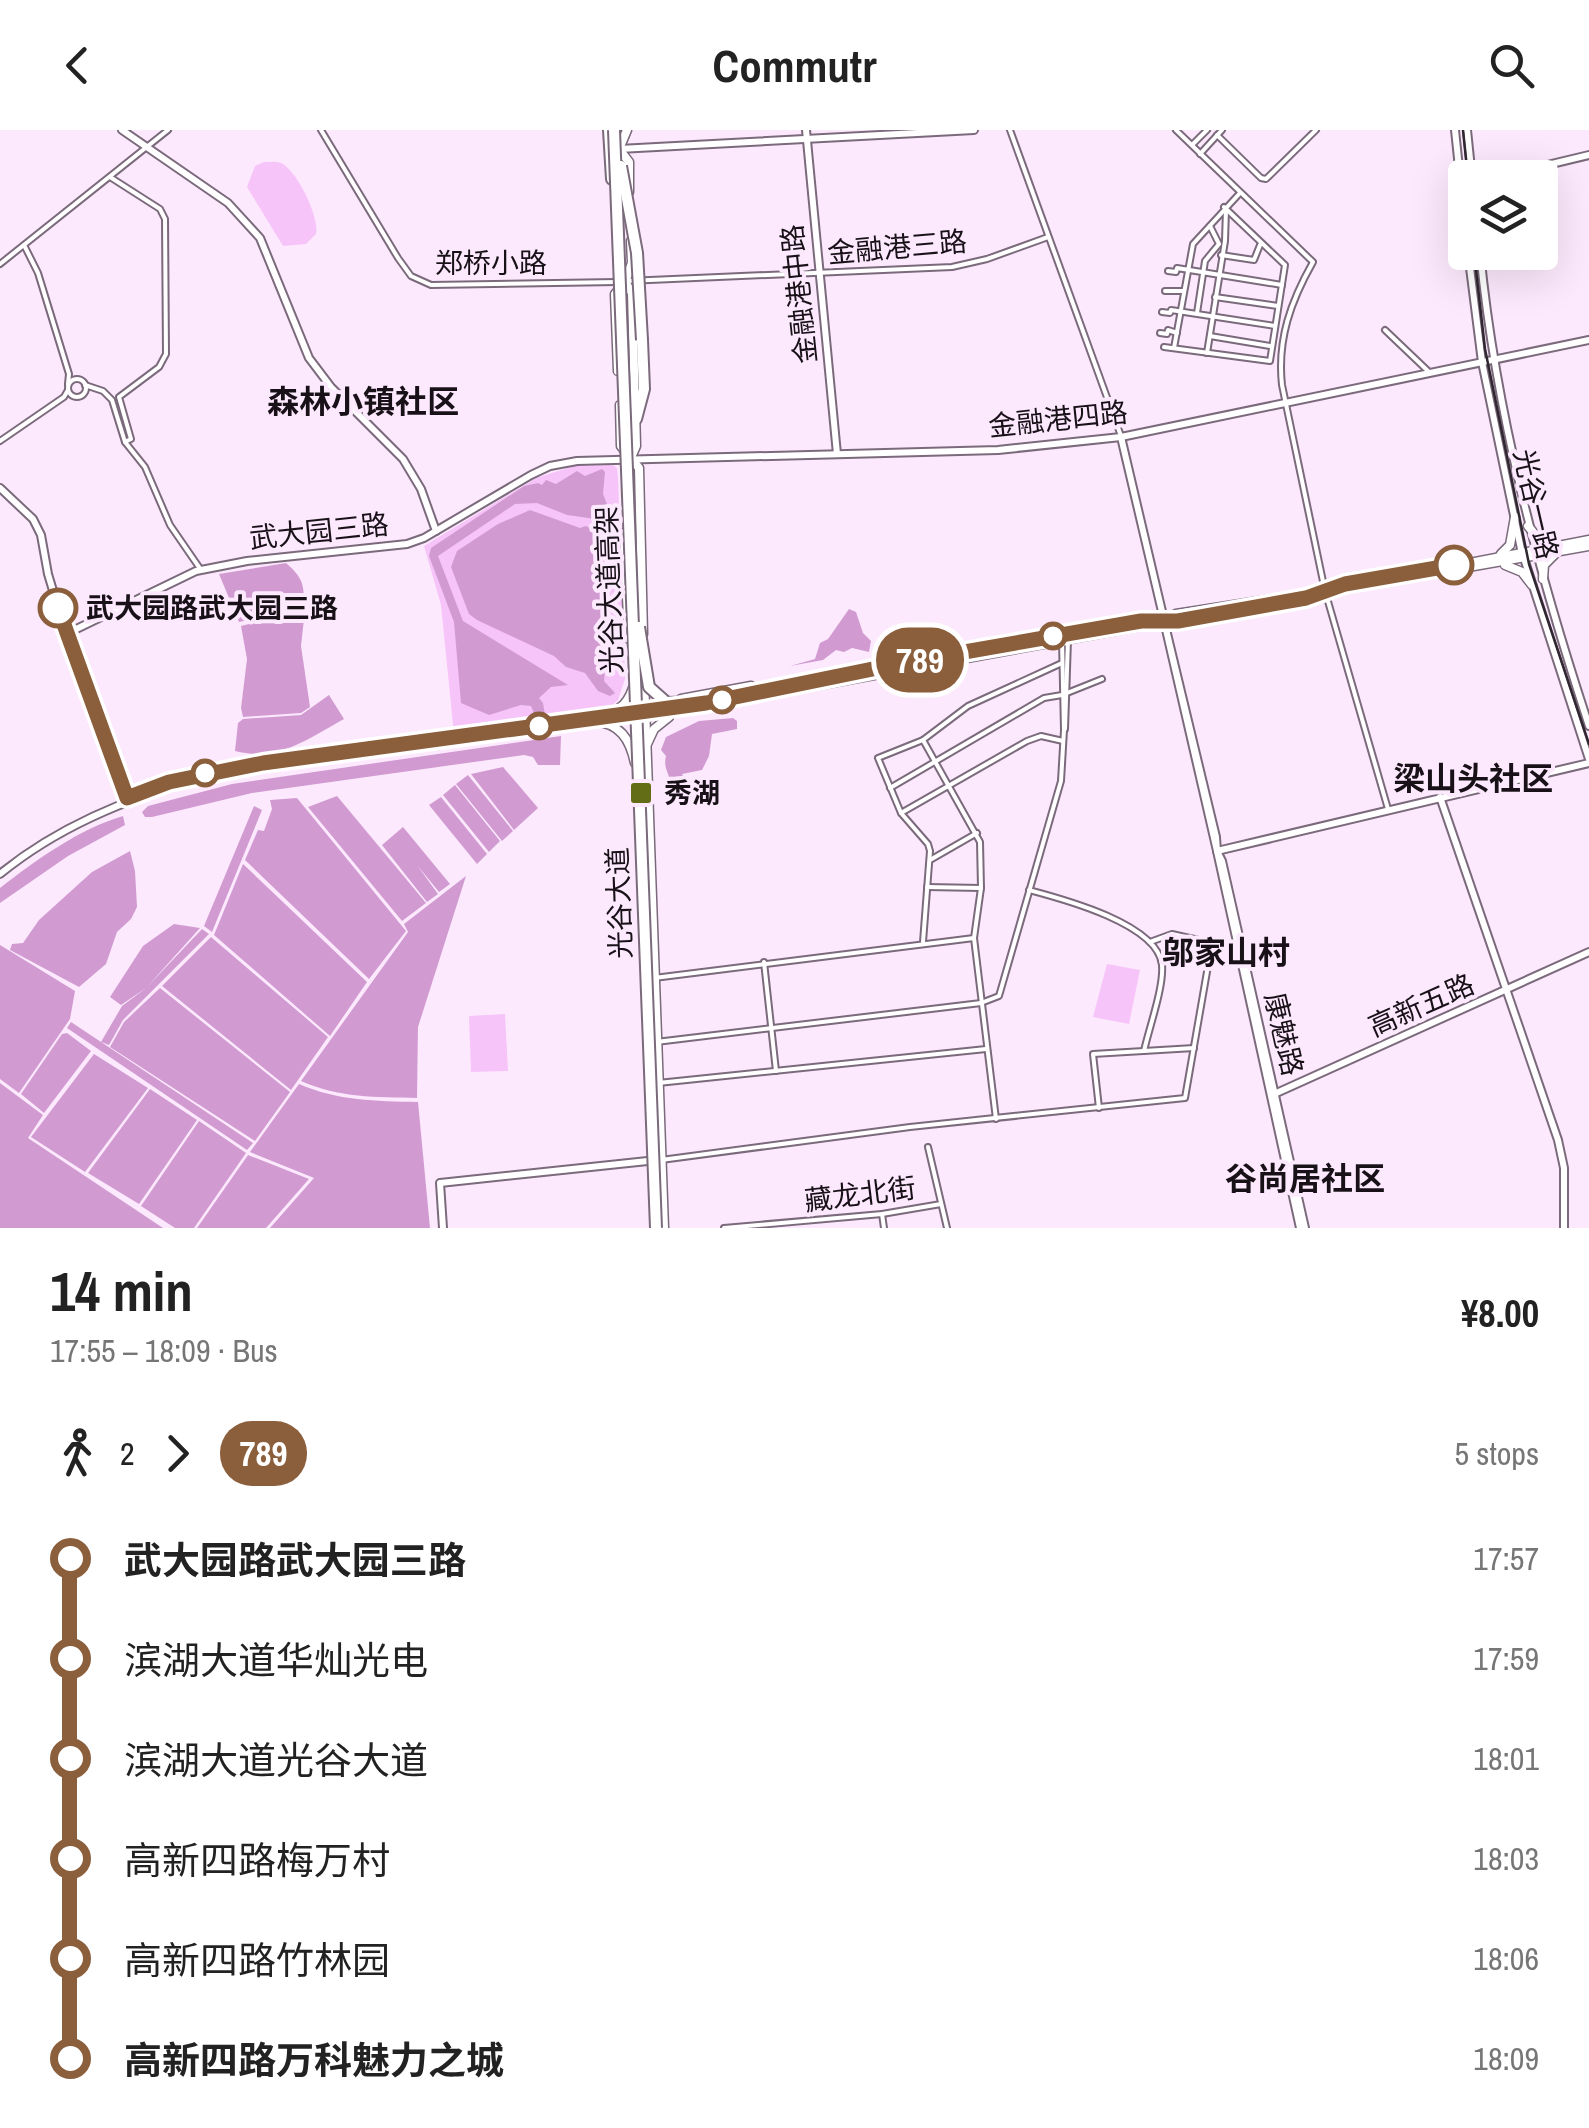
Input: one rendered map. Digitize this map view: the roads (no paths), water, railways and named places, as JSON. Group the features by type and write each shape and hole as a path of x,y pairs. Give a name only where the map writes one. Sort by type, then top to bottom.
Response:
{"highway":[{"path":"614,195 616,130"},
{"name":"光谷大道高架","path":"616,130 621,166 658,1228"},
{"name":"光谷大道高架","path":"616,130 658,1228"},
{"path":"621,166 637,253 644,390 636,419"},
{"path":"638,620 650,686 667,704 864,671"}],"main road":[{"path":"614,147 616,130"},
{"name":"光谷大道","path":"614,147 628,162 632,263 615,294 621,446 639,468 660,1160 658,1228"},
{"name":"光谷大道","path":"614,195 614,263 632,294 636,446 623,468 627,619 637,771 649,1161 658,1228"},
{"path":"1494,561 1510,545 1515,518"},
{"path":"1528,526 1541,542 1560,548"},
{"path":"645,714 682,712 1164,621 1176,614 1325,590 1347,590 1589,543"},
{"path":"1542,579 1546,560 1560,548"},
{"path":"1494,561 1522,572 1532,584"},
{"path":"645,714 1141,621 1164,621"},
{"path":"643,663 649,684 660,696 677,699 841,670 864,671"},
{"path":"593,720 625,705 633,688"},
{"path":"646,758 654,729 682,712"},
{"path":"593,720 610,724 626,736 637,771"}],"street":[{"path":"122,130 228,203 260,238 309,358 332,387 404,458 422,489 436,531"},
{"path":"0,264 168,130"},
{"name":"郑桥小路","path":"320,130 398,258 419,282 625,282"},
{"path":"614,147 806,134 974,130"},
{"path":"1010,130 1121,436"},
{"path":"1176,130 1313,262 1292,302 1283,336 1281,377 1325,590 1388,809"},
{"path":"1194,130 1201,136"},
{"path":"1192,146 1207,130"},
{"path":"1200,154 1222,130"},
{"path":"1217,136 1264,179 1315,130"},
{"path":"1456,130 1460,160"},
{"path":"1467,130 1470,160"},
{"name":"金融港中路","path":"806,134 837,454"},
{"path":"1558,162 1589,155"},
{"path":"110,176 160,210 165,219 166,354 159,367 119,398 131,439 125,442"},
{"path":"1174,348 1190,250 1240,193"},
{"path":"1164,347 1270,361 1285,265 1225,208"},
{"path":"1207,352 1225,208"},
{"path":"1196,314 1205,262 1219,244 1210,226"},
{"name":"金融港三路","path":"625,282 952,268 1048,237"},
{"path":"1221,255 1254,260 1260,243"},
{"path":"24,246 38,273 69,374 64,397"},
{"path":"1190,250 1205,262"},
{"path":"1168,271 1188,270 1282,285"},
{"name":"光谷一路","path":"1470,270 1482,362 1523,556 1589,761"},
{"name":"光谷一路","path":"1482,270 1494,360 1528,526 1589,726"},
{"path":"1165,291 1184,291"},
{"path":"1215,297 1278,306"},
{"path":"1162,312 1275,326"},
{"path":"1385,330 1430,374"},
{"path":"1160,333 1177,333"},
{"path":"1210,336 1272,346"},
{"name":"金融港四路","path":"631,460 998,450 1121,436 1589,340"},
{"path":"69,374 103,391 112,400 125,442 145,467 170,526 201,570"},
{"path":"68,387 78,379"},
{"path":"84,394 85,385"},
{"path":"68,387 73,397"},
{"path":"0,440 64,397 84,394 92,388"},
{"name":"康魅路","path":"1121,436 1216,837 1216,851 1302,1228"},
{"name":"武大园三路","path":"66,634 201,570 248,561 407,544 550,466 577,460 631,460"},
{"path":"0,488 33,520 41,535 66,634 128,800"},
{"path":"1065,640 1065,694"},
{"path":"656,1042 981,1003 999,996 1060,781 1065,640"},
{"path":"922,942 928,844 900,813 878,758 923,740 968,706 1062,662"},
{"path":"890,788 1044,698 1102,679"},
{"path":"0,872 19,854 78,819 206,777 645,714"},
{"path":"900,813 1027,741 1041,736 1063,741"},
{"path":"923,740 977,833 981,888 974,938 996,1118"},
{"path":"1216,851 1589,761"},
{"path":"1439,798 1558,1140 1564,1168 1563,1228"},
{"path":"930,860 977,833"},
{"path":"928,887 981,888"},
{"path":"1029,890 1094,908 1150,942 1162,969 1144,1051"},
{"path":"443,1228 440,1183 1185,1098 1212,943 1172,934 1150,942"},
{"path":"654,978 974,938"},
{"name":"高新五路","path":"1273,1094 1589,952"},
{"path":"764,962 776,1071"},
{"path":"1099,1108 1093,1054 1194,1048"},
{"path":"658,1083 987,1049"},
{"path":"928,1147 947,1228"},
{"name":"藏龙北街","path":"724,1228 882,1214 941,1204"},
{"path":"882,1214 884,1228"}],"tram line":[{"path":"1463,130 1466,160"},
{"path":"1476,270 1485,349 1529,564 1589,744"}],"place":[{"name":"武大园路武大园三路","path":"58,608"},
{"name":"秀湖","path":"641,793"}],"district":[{"name":"森林小镇社区","path":"363,402"},
{"name":"梁山头社区","path":"1473,779"},
{"name":"邬家山村","path":"1226,953"},
{"name":"谷尚居社区","path":"1305,1179"}]}
